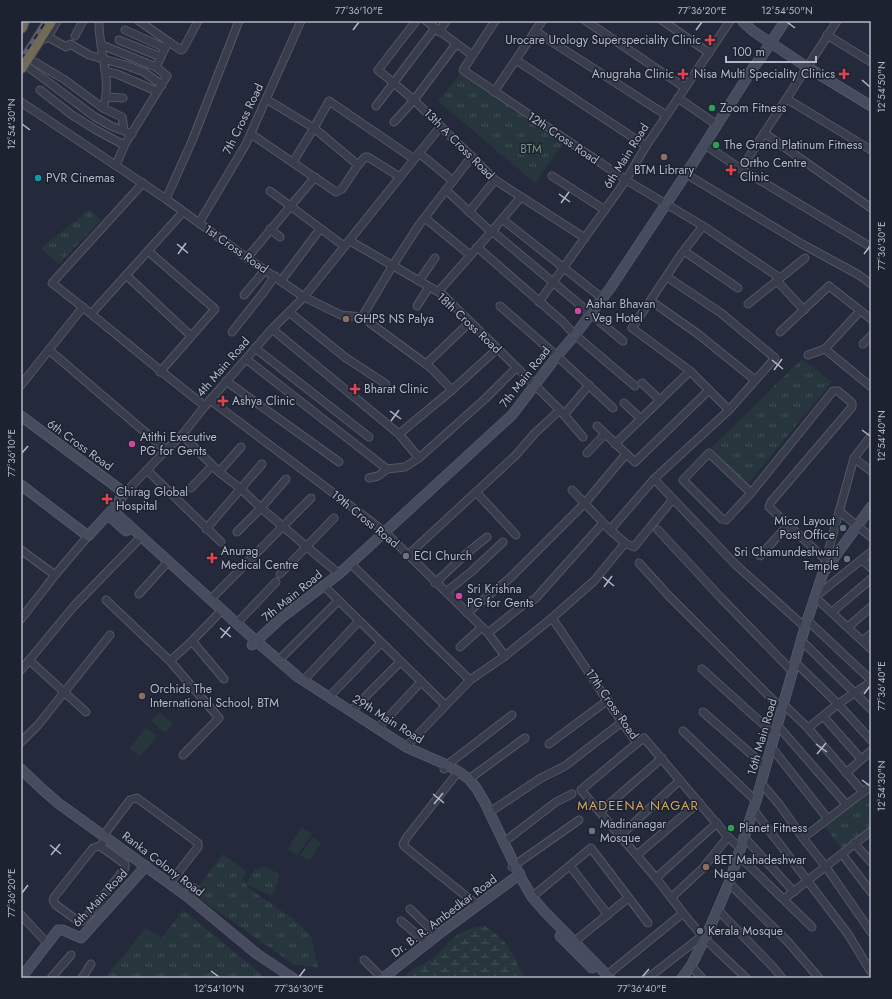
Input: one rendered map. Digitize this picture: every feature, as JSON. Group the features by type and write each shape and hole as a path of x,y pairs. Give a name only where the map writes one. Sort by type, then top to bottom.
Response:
{"highway":[{"path":"21,27 23,21"},
{"path":"26,64 34,46 50,21"}],"street":[{"path":"34,46 48,37 57,21"},
{"path":"75,36 82,21"},
{"path":"99,21 105,71 106,96 102,108"},
{"path":"139,21 167,45"},
{"path":"125,30 181,50 184,49 198,21"},
{"path":"166,199 192,141 239,21"},
{"name":"7th Cross Road","path":"199,223 246,144 301,21"},
{"name":"13th A Cross Road","path":"416,21 378,70 414,100 495,180 585,238"},
{"path":"426,21 472,55 494,21"},
{"path":"376,106 437,30 446,21"},
{"path":"494,92 542,21"},
{"path":"586,21 684,87"},
{"path":"663,21 710,53"},
{"name":"6th Main Road","path":"539,302 626,180 684,87 710,53 730,21"},
{"name":"7th Main Road","path":"770,40 780,21"},
{"name":"7th Main Road","path":"254,643 280,619 339,574 512,416 591,314 705,145 753,68 757,56 785,21"},
{"path":"741,169 836,21"},
{"path":"742,22 753,31 770,40 871,106"},
{"path":"535,31 666,115"},
{"path":"827,35 871,62"},
{"path":"48,37 66,47 70,44 89,55 144,72 162,85"},
{"path":"119,40 161,57"},
{"path":"394,122 414,100 456,44"},
{"path":"102,45 156,67 167,76 124,145 116,165"},
{"path":"156,67 167,45"},
{"name":"12th Cross Road","path":"472,55 463,70 626,180 703,226 778,280 804,310"},
{"path":"516,60 646,146"},
{"path":"26,64 65,80 102,108 122,117 124,130"},
{"path":"26,64 95,117 111,126 132,134"},
{"path":"808,65 871,100"},
{"path":"105,71 117,74 157,92"},
{"path":"40,90 72,115 124,145"},
{"path":"106,96 123,98"},
{"path":"678,98 717,124"},
{"path":"266,99 314,128 358,165"},
{"path":"787,99 871,150"},
{"path":"293,162 329,101 414,159"},
{"name":"1st Cross Road","path":"21,102 143,183 247,258 304,296 341,315 362,317"},
{"name":"4th Main Road","path":"21,619 55,575 110,513 123,495 182,435 226,381 272,329 304,296 440,127"},
{"path":"251,134 336,192 339,192 342,189 364,157 368,157 400,177"},
{"path":"764,134 871,208"},
{"path":"705,145 741,169 871,248"},
{"path":"420,152 453,181"},
{"path":"452,390 426,364 362,317 393,265 425,218 472,156"},
{"path":"686,174 802,244 859,275 871,284"},
{"path":"552,176 605,210"},
{"path":"247,258 315,177"},
{"path":"469,212 495,180"},
{"path":"143,183 52,283 92,313 160,372 205,406"},
{"path":"446,190 489,230 554,282 623,341"},
{"name":"18th Cross Road","path":"270,191 320,229 393,265 442,294 562,412 583,437"},
{"path":"438,292 521,196"},
{"path":"92,313 183,212"},
{"path":"425,218 470,256"},
{"path":"502,219 602,298"},
{"path":"703,226 684,251 632,328 690,371 729,410"},
{"path":"232,332 320,229"},
{"path":"270,230 280,237"},
{"path":"477,247 563,322 575,335 660,400"},
{"path":"148,251 215,309 160,372"},
{"path":"684,251 738,288"},
{"path":"418,281 435,258"},
{"path":"748,304 805,258"},
{"path":"244,294 265,270"},
{"path":"126,276 191,336"},
{"path":"610,530 654,479 729,410 775,358 721,312 667,277"},
{"path":"780,332 829,286 871,320"},
{"path":"417,306 429,287"},
{"path":"651,301 698,334 755,380"},
{"path":"500,306 613,408"},
{"path":"21,385 84,307"},
{"path":"808,355 825,349 860,311"},
{"path":"289,312 346,358 386,384"},
{"path":"426,364 470,322"},
{"path":"272,329 399,434 419,458"},
{"path":"862,344 871,336"},
{"path":"256,348 369,437"},
{"path":"399,434 452,390 497,349"},
{"path":"825,349 870,385"},
{"path":"49,350 166,450"},
{"path":"246,359 387,469"},
{"path":"369,478 378,476 387,469 405,467 419,458 486,398 516,368"},
{"path":"615,444 690,371"},
{"path":"226,381 338,462"},
{"path":"408,555 515,456 534,433 562,412 589,385"},
{"path":"597,426 635,462 709,390"},
{"path":"751,493 709,453 683,480 684,483 724,520 727,519 751,493 833,391 838,391 852,403 852,407 770,505 770,508 826,560"},
{"name":"19th Cross Road","path":"210,400 385,532 488,633 505,656"},
{"path":"624,403 641,419"},
{"name":"6th Cross Road","path":"21,416 118,488 123,495"},
{"path":"587,453 605,434"},
{"path":"182,435 212,466 241,489 261,508 339,574"},
{"path":"823,573 854,458 871,436"},
{"path":"219,472 240,447"},
{"path":"467,613 510,578 585,503 626,454"},
{"path":"854,458 871,471"},
{"path":"206,529 262,464"},
{"path":"191,488 212,466"},
{"path":"147,470 220,542"},
{"path":"237,532 261,508 286,479"},
{"path":"654,479 736,565 871,681 838,704 808,728"},
{"path":"21,485 88,536"},
{"path":"572,490 610,530 625,543 634,547 673,499"},
{"path":"476,492 516,535"},
{"path":"211,599 311,498"},
{"name":"16th Main Road","path":"682,978 691,966 703,937 718,910 729,883 755,805 801,640 823,573 871,507"},
{"path":"839,512 871,537"},
{"name":"29th Main Road","path":"110,513 211,599 220,612 237,623 254,643 279,660 304,680 377,729 406,747 469,779 477,789 490,812 504,842 525,895 570,946 606,977"},
{"path":"280,574 334,518"},
{"path":"488,633 523,605 535,599 603,523"},
{"path":"760,556 788,525"},
{"path":"658,530 792,671"},
{"path":"436,583 467,553 487,537"},
{"path":"21,670 74,606 140,539"},
{"name":"29th Main Road","path":"140,539 165,565 220,612 291,677 403,750 445,767"},
{"path":"446,592 471,572 503,542"},
{"path":"406,747 470,680 505,656 552,618 594,580 625,543"},
{"path":"21,550 55,575"},
{"path":"871,552 815,597 871,649"},
{"path":"862,560 871,568"},
{"path":"350,563 470,680"},
{"path":"639,563 669,596 783,706 808,728 863,792"},
{"path":"138,594 165,565"},
{"path":"832,612 871,579"},
{"path":"237,623 276,582"},
{"path":"324,586 445,705"},
{"path":"106,600 170,661 220,718 183,755"},
{"path":"279,660 338,601"},
{"path":"848,627 871,607"},
{"path":"170,661 220,612"},
{"name":"17th Cross Road","path":"552,618 637,743 644,738 739,851"},
{"path":"304,680 358,621"},
{"path":"460,647 482,627"},
{"path":"863,641 871,634"},
{"path":"21,742 38,725 110,635"},
{"path":"801,640 871,709"},
{"path":"192,641 224,679"},
{"path":"329,697 381,643"},
{"path":"29,660 86,712"},
{"path":"351,711 400,662"},
{"path":"795,662 838,704 871,740"},
{"path":"702,669 775,735"},
{"path":"377,729 421,682"},
{"path":"549,744 608,700"},
{"path":"703,712 766,767"},
{"path":"445,767 512,714"},
{"path":"823,716 861,759"},
{"path":"490,812 541,778 566,766 622,722"},
{"path":"778,726 846,804"},
{"path":"683,731 755,805 808,881 848,934 871,972"},
{"path":"469,779 525,738"},
{"path":"637,743 581,790 621,835 703,937 746,978"},
{"path":"772,748 828,819"},
{"path":"846,773 871,751"},
{"path":"600,812 662,758"},
{"name":"Ranka Colony Road","path":"21,768 44,792 58,803 188,896 256,954 293,978"},
{"path":"457,774 403,844 477,905"},
{"name":"29th Main Road","path":"457,774 472,791 513,866"},
{"path":"621,835 680,780"},
{"path":"761,783 779,804 826,867 871,932"},
{"path":"803,838 871,786"},
{"path":"504,842 556,802 572,794"},
{"path":"131,855 125,864 125,868 122,873 82,921 78,920 56,905 53,900 93,848 100,846 105,836 130,800 137,798 198,843 198,847 170,883"},
{"path":"637,855 699,802"},
{"path":"513,866 579,820"},
{"path":"656,878 717,823"},
{"path":"784,899 871,831"},
{"path":"671,898 702,869 728,837"},
{"path":"744,837 794,892"},
{"path":"854,844 871,862"},
{"path":"100,846 125,864"},
{"path":"532,897 591,848 648,923"},
{"path":"739,851 812,927"},
{"path":"842,854 871,892"},
{"name":"6th Main Road","path":"26,976 47,943 58,930 63,930 81,938 146,866"},
{"path":"570,866 608,915"},
{"name":"29th Main Road","path":"517,876 544,911 606,977"},
{"name":"Dr. B. R. Ambedkar Road","path":"382,978 427,942 517,876"},
{"path":"179,890 185,881"},
{"path":"729,883 788,942 819,978"},
{"path":"188,896 194,888"},
{"path":"574,942 628,898"},
{"path":"410,909 437,935"},
{"path":"718,910 782,978"},
{"path":"606,977 683,913"},
{"path":"21,915 47,943"},
{"path":"86,918 94,924"},
{"path":"401,921 427,942"},
{"path":"648,978 703,937"},
{"path":"50,978 71,955"},
{"path":"364,960 382,978"},
{"path":"82,978 92,964"},
{"path":"691,966 702,978"}],"green space":[{"name":"BTM","path":"461,73 563,144 535,183 438,101"},
{"path":"90,209 101,220 59,264 41,248"},
{"path":"802,359 832,382 747,485 711,448"},
{"path":"159,712 173,724 165,733 151,721"},
{"path":"146,727 157,736 140,757 129,748"},
{"path":"871,788 871,829 843,851 823,825"},
{"path":"302,827 312,834 297,856 287,849"},
{"path":"313,837 321,843 309,861 300,855"},
{"path":"223,854 247,872 243,878 248,888 292,918 311,936 318,968 293,964 193,894"},
{"path":"262,866 278,873 279,880 272,896 246,884 255,868 259,870"},
{"path":"183,910 266,978 106,977 146,928 162,938"},
{"path":"485,926 499,936 508,946 525,978 403,978 410,971 435,957 454,937 471,928"}],"railway":[{"path":"21,59 46,21"}],"place":[{"name":"Urocare Urology Superspeciality Clinic","path":"710,40"},
{"name":"Anugraha Clinic","path":"683,74"},
{"name":"Nisa Multi Speciality Clinics","path":"844,74"},
{"name":"Zoom Fitness","path":"712,108"},
{"name":"The Grand Platinum Fitness","path":"716,145"},
{"name":"BTM Library","path":"664,157"},
{"name":"Ortho Centre Clinic","path":"731,170"},
{"name":"PVR Cinemas","path":"38,178"},
{"name":"Aahar Bhavan - Veg Hotel","path":"578,311"},
{"name":"GHPS NS Palya","path":"346,319"},
{"name":"Bharat Clinic","path":"355,389"},
{"name":"Ashya Clinic","path":"223,401"},
{"name":"Atithi Executive PG for Gents","path":"132,444"},
{"name":"Chirag Global Hospital","path":"107,499"},
{"name":"Mico Layout Post Office","path":"843,528"},
{"name":"ECI Church","path":"406,556"},
{"name":"Anurag Medical Centre","path":"212,558"},
{"name":"Sri Chamundeshwari Temple","path":"847,559"},
{"name":"Sri Krishna PG for Gents","path":"459,596"},
{"name":"Orchids The International School, BTM","path":"142,696"},
{"name":"Planet Fitness","path":"731,828"},
{"name":"Madinanagar Mosque","path":"592,831"},
{"name":"BET Mahadeshwar Nagar","path":"706,867"},
{"name":"Kerala Mosque","path":"700,931"}],"district":[{"name":"MADEENA NAGAR","path":"638,805"}]}
